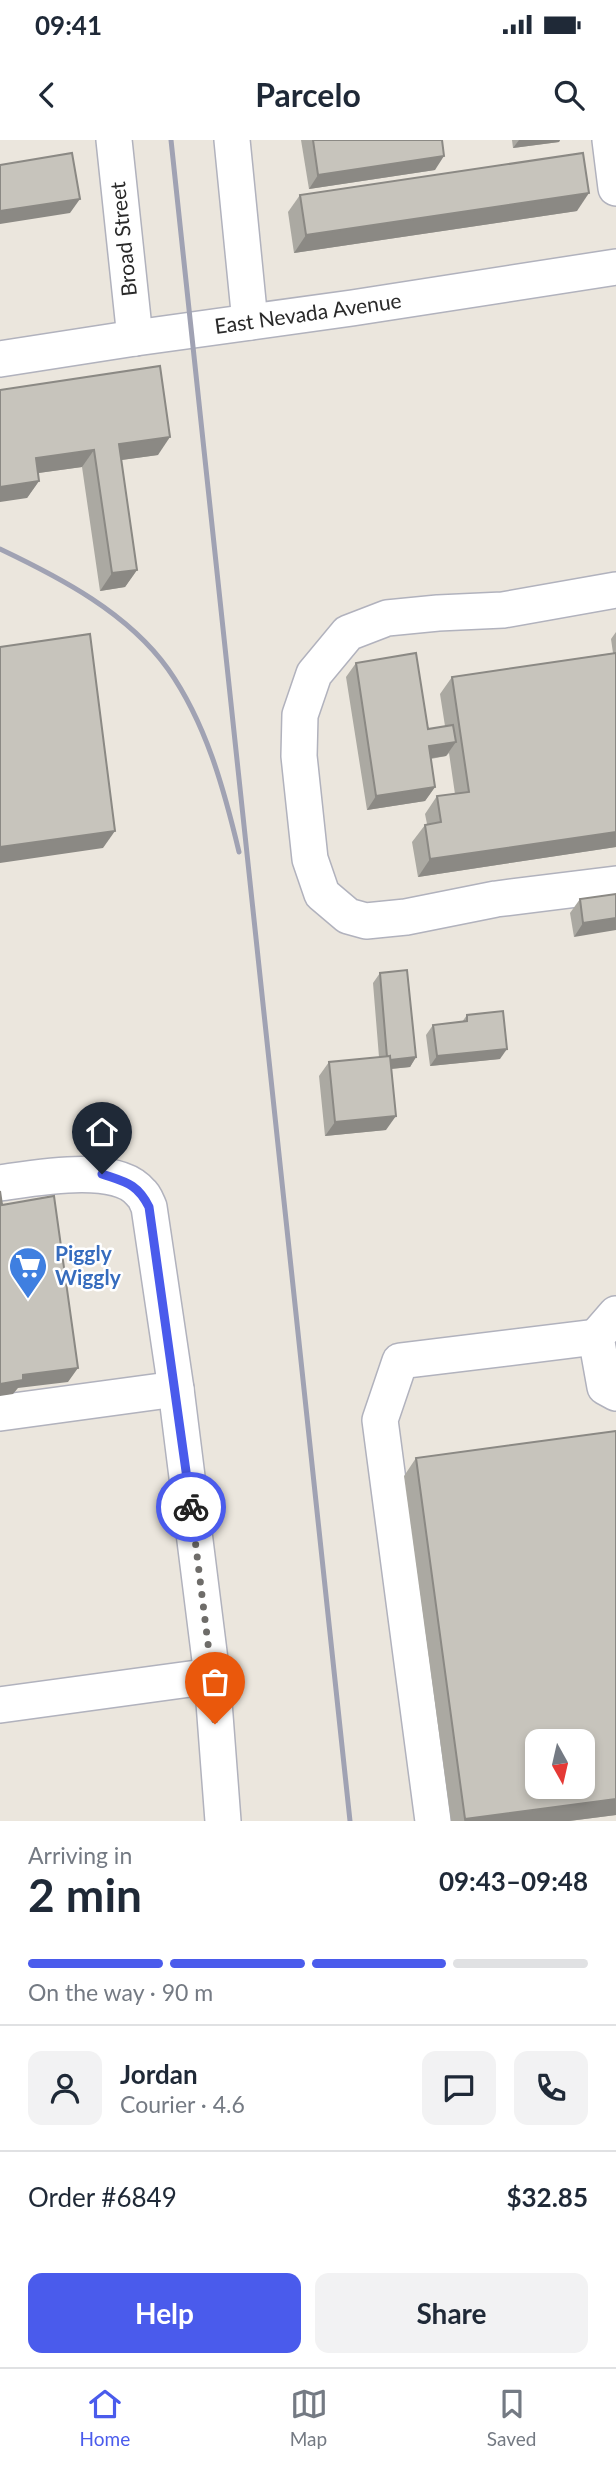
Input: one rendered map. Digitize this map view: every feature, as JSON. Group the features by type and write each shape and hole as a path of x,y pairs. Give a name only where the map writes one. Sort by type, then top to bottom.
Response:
{"street":[{"name":"Broad Street","path":"114,140 135,338"},
{"path":"232,140 250,322"},
{"path":"610,140 616,188"},
{"name":"East Nevada Avenue","path":"0,359 616,267"},
{"path":"616,590 503,610 387,618 348,633 314,674 300,715 299,756 310,859 322,894 348,916 366,921 496,899 616,884"},
{"path":"0,1183 102,1174 130,1184 142,1193 149,1207 176,1389 212,1676 223,1821"},
{"path":"433,1821 380,1420 400,1361 606,1325 605,1387 616,1394"},
{"path":"0,1413 176,1389"},
{"path":"0,1705 212,1676"}],"building":[{"path":"313,140 442,140 444,156 318,175"},
{"path":"72,153 80,199 0,211 0,165"},
{"path":"583,153 589,193 306,235 300,195"},
{"path":"160,366 170,437 119,444 137,570 112,573 94,450 36,458 39,481 0,487 0,390"},
{"path":"90,634 115,831 0,847 0,647"},
{"path":"416,653 428,729 453,725 456,742 429,746 435,787 376,796 356,663"},
{"path":"616,653 616,832 430,859 425,825 441,822 437,796 469,792 452,677"},
{"path":"616,894 616,918 583,923 580,899"},
{"path":"407,970 416,1057 390,1060 390,1056 387,1057 380,973"},
{"path":"503,1011 507,1049 437,1056 433,1025 467,1021 467,1015"},
{"path":"390,1056 396,1116 335,1122 329,1062"},
{"name":"Piggly Wiggly","path":"0,1191 2,1205 54,1196 78,1368 23,1375 23,1380 0,1384"},
{"path":"616,1431 616,1799 465,1819 416,1458"}],"railway":[{"path":"171,140 350,1821"},
{"path":"0,549 92,599 133,631 168,669 193,712 212,757 239,852"}],"way so far":[{"path":"191,1507 212,1676 215,1724"}],"place":[{"name":"Piggly Wiggly","path":"28,1300"}],"route":[{"path":"102,1174 130,1184 142,1193 149,1207 191,1507"}]}
